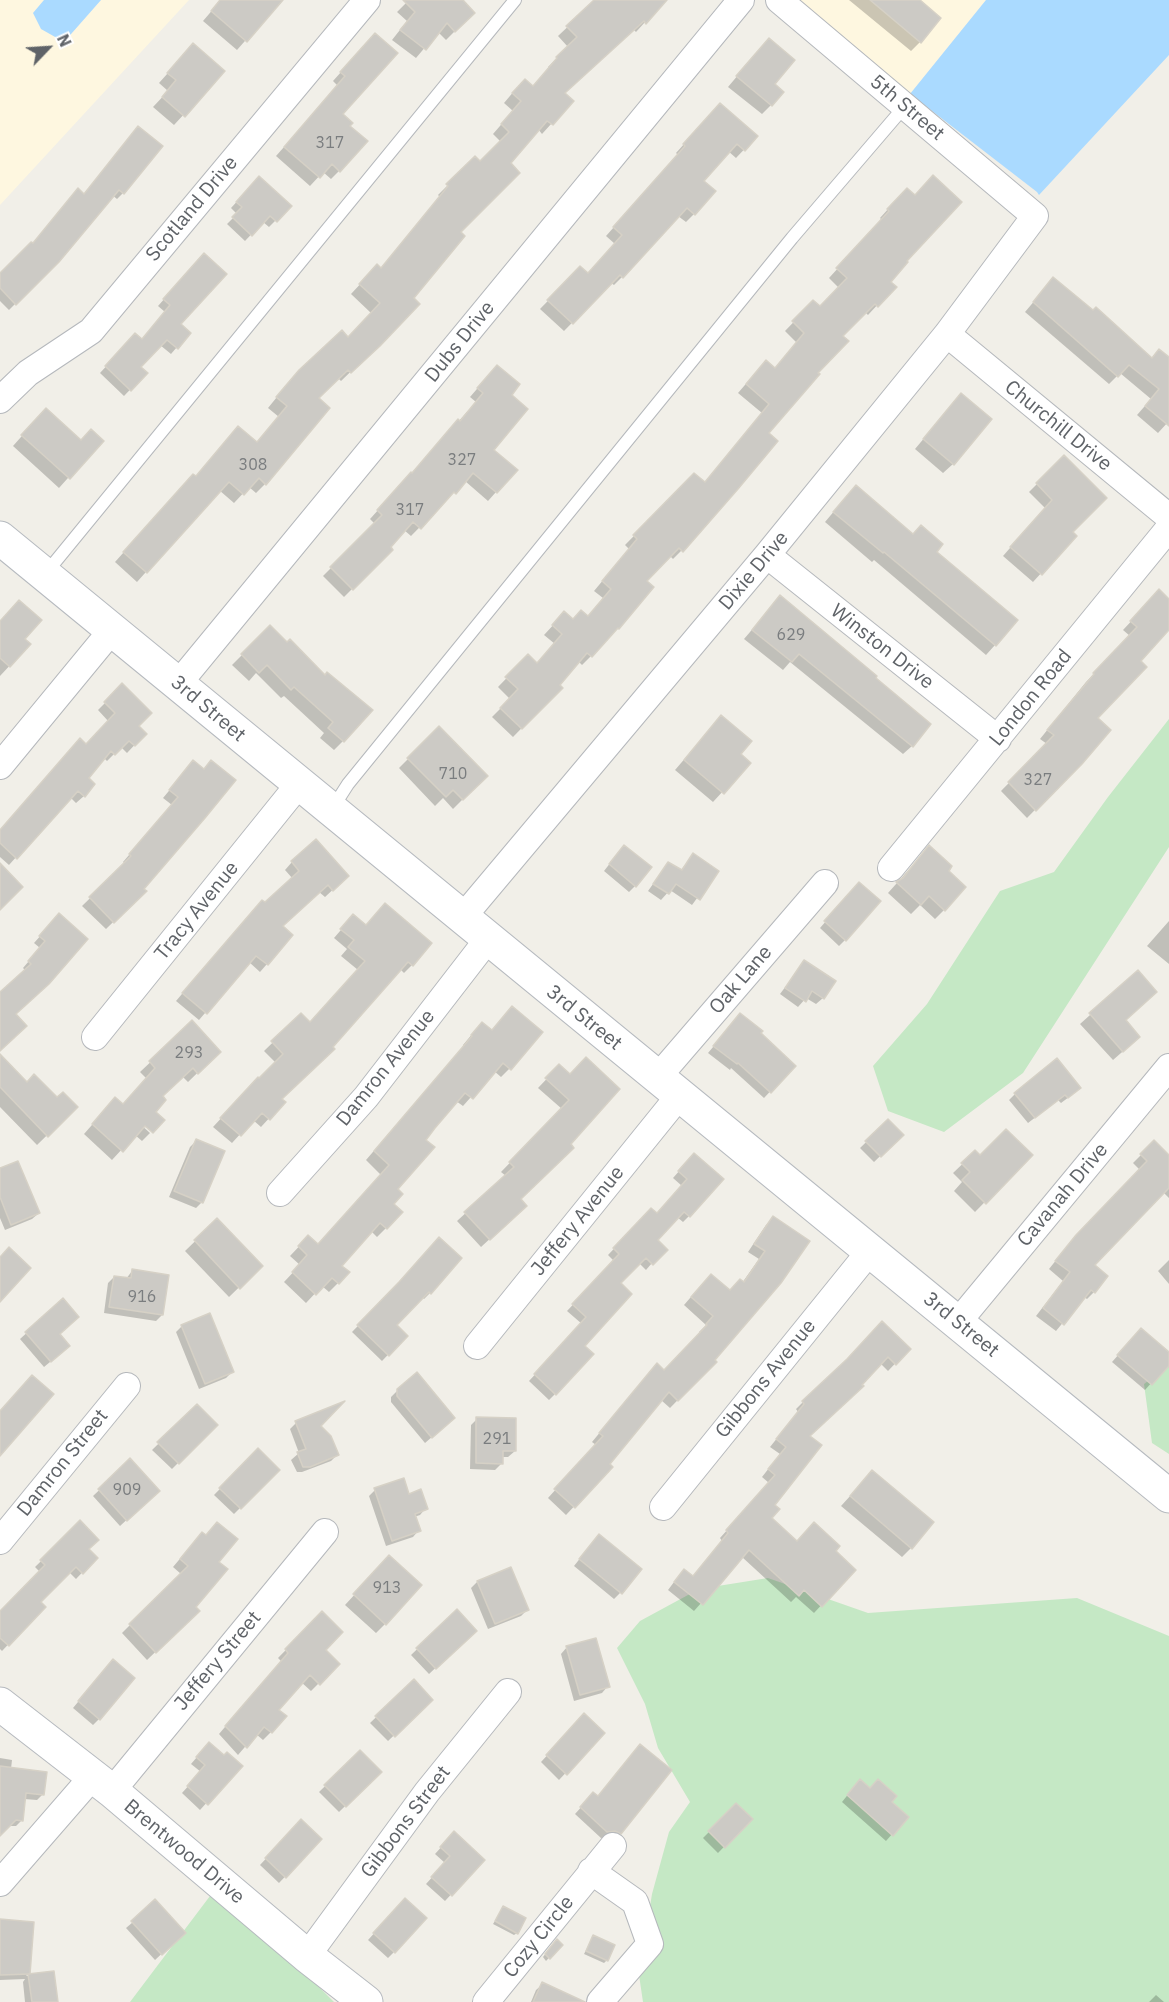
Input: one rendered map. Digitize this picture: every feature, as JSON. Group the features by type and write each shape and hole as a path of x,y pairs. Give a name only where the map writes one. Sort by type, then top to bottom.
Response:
{"street":[{"name":"Scotland Drive","path":"0,400 28,373 91,331 367,0"},
{"name":"Dubs Drive","path":"178,684 741,0"},
{"name":"5th Street","path":"779,0 1035,216"},
{"name":"Dixie Drive","path":"462,918 767,555 946,334 1035,216"},
{"name":"Churchill Drive","path":"946,334 1169,517"},
{"name":"London Road","path":"891,868 1169,528"},
{"name":"3rd Street","path":"0,538 1169,1496"},
{"name":"Winston Drive","path":"767,555 998,739"},
{"path":"0,766 112,630"},
{"name":"Tracy Avenue","path":"95,1037 299,784"},
{"name":"Oak Lane","path":"668,1087 825,883"},
{"name":"Damron Avenue","path":"280,1193 366,1097 488,939"},
{"name":"Cavanah Drive","path":"958,1322 1169,1067"},
{"name":"Jeffery Avenue","path":"477,1346 668,1087"},
{"name":"Gibbons Avenue","path":"663,1507 870,1251"},
{"name":"Damron Street","path":"0,1541 127,1386"},
{"name":"Jeffery Street","path":"0,1883 102,1783 325,1532"},
{"name":"Gibbons Street","path":"307,1956 427,1792 508,1692"},
{"name":"Brentwood Drive","path":"0,1705 102,1783 307,1956 366,2002"},
{"name":"Cozy Circle","path":"486,2002 613,1846"},
{"path":"591,1871 634,1902 650,1944 600,2002"}],"lane":[{"path":"44,575 514,0"},
{"path":"331,810 355,775 792,238 905,106"}],"shaded area":[{"path":"0,0 44,0 33,13 64,42 101,0 189,0 0,205"},
{"path":"798,0 986,0 910,94"}],"green space":[{"path":"1169,719 1169,847 1023,1073 944,1132 888,1111 873,1066 927,1004 1000,891 1054,872 1108,797"},
{"path":"1169,1365 1169,1454 1152,1443 1144,1384"},
{"path":"768,1578 868,1613 1077,1598 1169,1636 1169,2002 643,2002 639,1975 652,1894 669,1832 690,1802 658,1748 645,1704 617,1648 640,1621 699,1589"},
{"path":"213,1892 293,1961 334,2002 130,2002"}],"water":[{"path":"44,0 101,0 64,42 41,29 33,13"},
{"path":"986,0 1169,0 1169,55 1039,195 910,94"}],"building":[{"path":"220,0 283,0 247,42 211,11"},
{"path":"403,0 463,0 475,13 455,32 447,23 426,50 400,30 415,12"},
{"path":"594,0 667,0 646,24 644,21 565,93 574,101 553,125 547,121 511,163 520,173 461,232 465,236 414,298 420,304 351,373 348,370 319,398 330,408 266,485 259,478 244,495 229,482 147,573 123,552 193,474 196,476 238,426 257,442 287,406 276,397 299,370 342,330 348,337 380,303 359,284 377,264 381,268 448,186 446,184 475,156 480,161 509,132 501,124 521,101 512,93 525,79 533,86 556,57 577,37 566,26"},
{"path":"870,0 920,0 941,18 921,43"},
{"path":"375,33 398,53 343,114 353,123 350,126 368,141 340,172 332,164 320,178 284,147 345,76 340,72"},
{"path":"769,38 795,60 775,84 784,92 772,106 736,76"},
{"path":"193,43 225,71 185,117 162,97 176,80 167,73"},
{"path":"720,103 758,136 745,151 737,144 704,181 716,191 695,215 687,208 623,278 620,275 573,324 547,300 580,266 588,273 622,235 613,227"},
{"path":"138,126 163,146 124,194 119,190 59,262 16,305 0,288 0,273 31,242 33,243 78,188 84,194"},
{"path":"933,175 962,202 907,261 891,282 897,287 878,307 875,304 843,336 849,341 818,373 820,374 769,433 778,441 738,489 683,552 679,548 647,581 654,587 619,629 592,657 587,653 560,685 563,688 522,729 500,708 518,689 505,677 528,654 537,663 562,634 552,625 564,611 573,619 581,610 588,616 611,589 602,581 637,539 633,535 694,473 705,482 769,404 746,384 766,360 775,368 804,333 792,321 813,300 820,306 847,278 836,268 889,211 887,209 907,188 915,195"},
{"path":"259,176 292,206 277,222 270,216 252,236 232,217 242,207 236,202"},
{"path":"204,253 227,274 181,324 191,333 178,349 167,340 141,367 148,373 131,391 105,366 135,333 142,339 170,305 163,299"},
{"path":"1053,277 1093,310 1096,307 1152,358 1159,349 1169,357 1169,426 1145,406 1159,389 1129,365 1118,377 1033,302"},
{"path":"497,365 520,384 512,395 528,409 494,450 518,470 497,493 473,473 456,494 454,492 421,529 413,522 391,547 393,550 353,590 330,567 382,515 377,510 458,419 460,421 483,393 477,388"},
{"path":"961,393 992,419 954,465 923,439"},
{"path":"46,408 81,440 91,429 104,441 70,479 21,435"},
{"path":"1064,455 1107,498 1073,532 1077,536 1042,575 1010,547 1052,500 1036,483"},
{"path":"856,485 913,534 921,525 943,544 937,552 1018,620 996,646 833,512"},
{"path":"1159,589 1169,599 1169,630 1141,661 1147,667 1098,718 1111,730 1082,764 1036,811 1008,782 1054,735 1047,730 1093,673 1137,627 1130,621"},
{"path":"780,595 931,724 913,747 799,654 792,662 752,630"},
{"path":"19,600 42,620 25,639 31,644 10,667 0,658 0,621"},
{"path":"270,625 287,642 290,639 325,675 327,672 373,710 344,742 328,728 333,722 294,687 291,690 267,665 259,673 241,654"},
{"path":"122,683 152,713 139,726 147,734 135,746 129,741 115,755 111,751 89,778 95,784 85,797 78,791 17,859 0,843 0,830 80,738 86,744 115,713 104,702"},
{"path":"721,715 752,741 741,754 751,763 724,794 684,760"},
{"path":"439,726 488,776 463,800 453,790 446,797 407,758"},
{"path":"193,760 204,769 211,760 236,780 144,889 147,891 114,923 89,897 131,856 129,854 178,797 169,790"},
{"path":"316,839 349,876 333,891 328,885 283,926 293,935 268,965 256,956 207,1014 182,993 262,900 265,902 299,871 291,861"},
{"path":"624,845 652,867 636,887 609,864"},
{"path":"929,845 952,866 949,871 966,887 945,911 929,896 921,905 896,882 903,878"},
{"path":"693,853 719,871 700,900 676,884 669,894 653,884 668,862 682,870"},
{"path":"0,863 23,887 0,910"},
{"path":"859,882 881,901 846,941 824,921"},
{"path":"385,903 432,943 413,966 408,962 333,1047 335,1049 282,1099 286,1102 270,1120 262,1113 241,1136 220,1118 283,1054 271,1041 301,1013 310,1022 365,961 348,947 354,940 340,929 353,914 366,925"},
{"path":"59,913 88,939 49,984 16,1014 27,1026 0,1051 0,992 31,964 28,961 45,941 39,936"},
{"path":"804,960 836,981 824,999 812,991 806,1002 785,988"},
{"path":"1138,970 1157,992 1126,1020 1140,1037 1123,1052 1089,1013"},
{"path":"512,1006 543,1032 511,1070 503,1063 473,1099 465,1093 426,1140 435,1147 398,1189 403,1194 394,1204 403,1212 387,1229 380,1223 342,1266 350,1272 339,1284 332,1278 316,1295 292,1272 307,1255 298,1246 308,1235 318,1244 389,1165 374,1151 482,1022 492,1030"},
{"path":"740,1013 763,1031 761,1033 796,1066 771,1093 738,1063 713,1046"},
{"path":"192,1020 221,1052 198,1074 193,1068 163,1096 166,1100 156,1112 165,1120 153,1133 145,1126 123,1152 92,1124 115,1097 123,1104 155,1068 149,1061"},
{"path":"0,1054 27,1082 34,1074 57,1097 63,1092 78,1107 48,1137 0,1087"},
{"path":"586,1057 620,1089 571,1144 574,1148 521,1199 527,1206 490,1240 464,1212 514,1167 509,1162 569,1100 545,1078 559,1064 570,1074"},
{"path":"1057,1058 1081,1088 1068,1098 1065,1095 1035,1118 1014,1093"},
{"path":"888,1119 904,1135 881,1157 865,1141"},
{"path":"1006,1129 1033,1155 986,1204 962,1180 970,1172 961,1163 975,1150 980,1155"},
{"path":"196,1139 225,1151 203,1203 174,1191"},
{"path":"1154,1140 1169,1155 1169,1188 1095,1265 1108,1276 1095,1293 1091,1290 1064,1325 1043,1308 1070,1272 1055,1261 1076,1235 1147,1161 1140,1154"},
{"path":"694,1153 724,1179 690,1217 684,1212 658,1240 668,1250 653,1265 646,1258 621,1283 632,1294 585,1346 594,1354 556,1395 534,1374 586,1317 572,1304 619,1254 613,1248 651,1208 657,1213 687,1179 678,1171"},
{"path":"18,1161 40,1213 11,1225 0,1197 0,1168"},
{"path":"773,1216 810,1241 781,1283 715,1360 717,1362 678,1401 669,1392 610,1464 613,1467 575,1508 554,1489 603,1436 599,1433 657,1363 664,1370 707,1325 713,1316 691,1297 711,1274 730,1290 740,1279 744,1282 765,1251 754,1244"},
{"path":"217,1218 263,1266 240,1289 194,1240"},
{"path":"439,1237 462,1258 431,1294 429,1292 397,1325 408,1336 389,1356 357,1325"},
{"path":"9,1247 31,1268 0,1302 0,1257"},
{"path":"132,1269 169,1275 163,1315 109,1307 114,1276 131,1278"},
{"path":"63,1298 79,1317 60,1334 70,1346 51,1362 25,1332"},
{"path":"210,1313 234,1372 205,1384 181,1325"},
{"path":"882,1321 911,1349 896,1365 888,1357 862,1385 864,1386 810,1436 822,1445 775,1505 780,1509 772,1518 797,1541 814,1522 840,1546 836,1551 856,1570 822,1607 804,1590 799,1596 749,1550 703,1605 674,1582 684,1569 693,1576 728,1533 726,1530 775,1475 768,1469 786,1447 776,1439 804,1404 802,1401 847,1359"},
{"path":"1141,1328 1169,1352 1169,1366 1152,1385 1117,1355"},
{"path":"417,1372 455,1418 432,1438 397,1396 397,1389"},
{"path":"32,1375 54,1394 0,1456 0,1411"},
{"path":"345,1401 321,1426 331,1436 339,1455 310,1467 303,1467 297,1452 306,1449 295,1421"},
{"path":"197,1404 218,1425 179,1464 157,1442"},
{"path":"476,1417 516,1418 516,1451 503,1451 503,1464 476,1463"},
{"path":"258,1448 280,1470 241,1509 219,1488"},
{"path":"130,1458 160,1491 127,1521 98,1489"},
{"path":"872,1470 934,1522 912,1549 850,1496"},
{"path":"404,1478 409,1494 421,1489 428,1509 415,1514 421,1531 392,1541 374,1488"},
{"path":"80,1520 99,1540 89,1549 98,1558 83,1574 76,1567 41,1602 46,1607 9,1646 0,1638 0,1611 45,1565 40,1560"},
{"path":"217,1522 238,1539 219,1562 228,1569 196,1607 200,1611 156,1653 129,1624 188,1566 180,1559 202,1532 206,1535"},
{"path":"599,1534 642,1569 622,1594 579,1559"},
{"path":"389,1555 422,1585 386,1625 353,1594"},
{"path":"511,1567 529,1610 495,1624 477,1581"},
{"path":"457,1609 477,1631 436,1669 416,1648"},
{"path":"322,1611 343,1632 326,1650 340,1664 320,1685 310,1675 279,1710 287,1716 272,1733 264,1727 247,1748 225,1726 288,1653 285,1649"},
{"path":"596,1638 610,1687 580,1695 566,1646"},
{"path":"113,1659 135,1678 100,1720 78,1701"},
{"path":"414,1679 433,1700 395,1737 375,1716"},
{"path":"584,1713 605,1733 567,1775 546,1755"},
{"path":"209,1742 224,1755 227,1752 243,1766 208,1805 187,1786 205,1765 196,1757"},
{"path":"640,1744 672,1770 621,1834 615,1831 607,1832 580,1807 593,1792 598,1796"},
{"path":"360,1750 382,1772 346,1807 324,1785"},
{"path":"0,1766 47,1772 44,1795 26,1793 23,1821 16,1820 0,1836"},
{"path":"860,1779 870,1788 878,1779 897,1796 892,1802 909,1817 893,1836 847,1795"},
{"path":"736,1803 753,1819 725,1848 708,1831"},
{"path":"301,1819 322,1839 286,1878 265,1858"},
{"path":"454,1831 485,1860 452,1896 431,1877 450,1856 440,1847"},
{"path":"405,1898 427,1918 395,1953 373,1933"},
{"path":"155,1899 186,1933 162,1955 131,1921"},
{"path":"503,1906 526,1918 518,1934 495,1921"},
{"path":"0,1919 34,1922 30,1974 0,1975"},
{"path":"593,1935 615,1945 608,1961 586,1951"},
{"path":"557,1939 563,1945 550,1959 545,1954"},
{"path":"54,1971 58,2002 32,2002 28,1974"},
{"path":"542,1982 585,2002 533,2002"}]}
